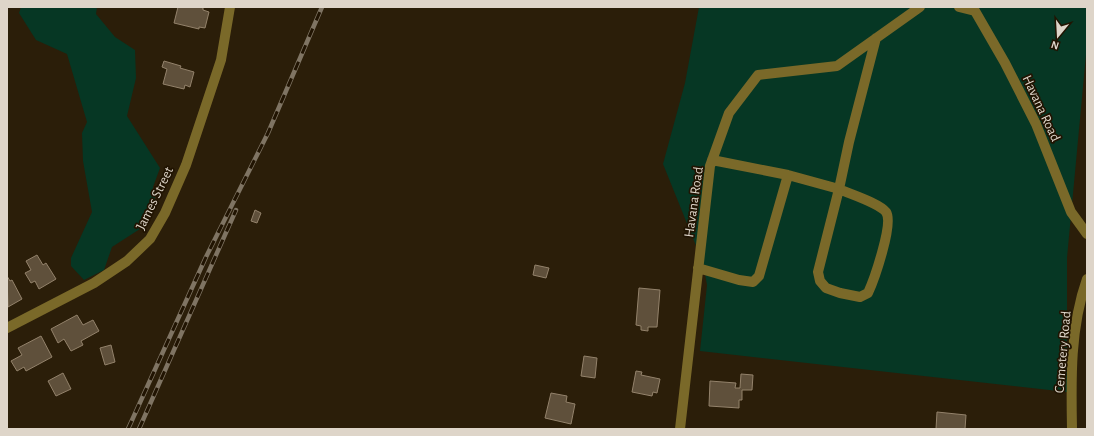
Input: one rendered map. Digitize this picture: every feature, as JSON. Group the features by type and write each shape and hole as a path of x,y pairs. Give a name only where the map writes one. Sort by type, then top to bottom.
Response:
{"street":[{"name":"James Street","path":"7,328 94,283 135,254 150,239 165,213 186,165 221,60 230,7"},
{"name":"Havana Road","path":"680,429 710,166 729,113 758,75 838,66 920,7"},
{"name":"Havana Road","path":"959,7 975,11 1005,63 1036,124 1071,212 1087,234"},
{"path":"712,160 788,175 839,189 872,202 886,211 889,217 883,246 876,273 868,293 860,297 840,293 826,288 820,282 818,272 839,189 849,142 876,38"},
{"path":"698,268 738,280 753,282 759,276 788,175"},
{"name":"Cemetery Road","path":"1072,429 1071,385 1074,342 1081,299 1087,278"}],"green space":[{"path":"21,7 97,7 96,14 115,37 135,50 136,78 127,116 160,168 153,187 155,198 143,227 112,247 104,270 84,280 71,266 71,258 92,212 83,161 82,133 87,122 67,54 36,40 19,13"},
{"path":"699,7 1087,7 1087,44 1067,258 1067,392 700,351 707,285 703,263 663,164 685,83"}],"building":[{"path":"178,7 201,7 203,10 209,12 205,28 199,27 199,29 174,23"},
{"path":"164,61 194,72 190,87 185,85 184,89 163,84 167,69 162,67"},
{"path":"255,210 261,213 257,223 251,221"},
{"path":"37,255 43,265 46,263 56,279 39,289 35,281 31,283 25,273 31,270 26,261"},
{"path":"535,265 549,268 546,278 533,275"},
{"path":"7,276 10,281 12,280 22,299 8,307"},
{"path":"639,288 660,290 657,327 648,327 648,331 641,330 641,326 636,325"},
{"path":"77,315 83,325 93,320 99,331 81,341 83,345 71,351 64,339 58,343 51,329"},
{"path":"41,336 52,357 26,371 24,367 17,371 11,361 22,355 18,348"},
{"path":"111,345 115,362 105,365 100,348"},
{"path":"584,356 597,358 595,378 581,376"},
{"path":"636,371 642,372 641,375 660,379 657,393 653,392 652,396 632,392"},
{"path":"63,373 71,389 56,396 48,381"},
{"path":"741,374 753,375 752,390 742,390 742,400 739,400 739,408 709,406 710,381 736,383 735,388 740,388"},
{"path":"551,393 567,396 566,402 575,404 571,424 545,418"},
{"path":"937,412 966,415 965,429 936,429"}],"railway":[{"path":"128,429 206,257 268,133 322,7"},
{"path":"139,429 236,210"}]}
